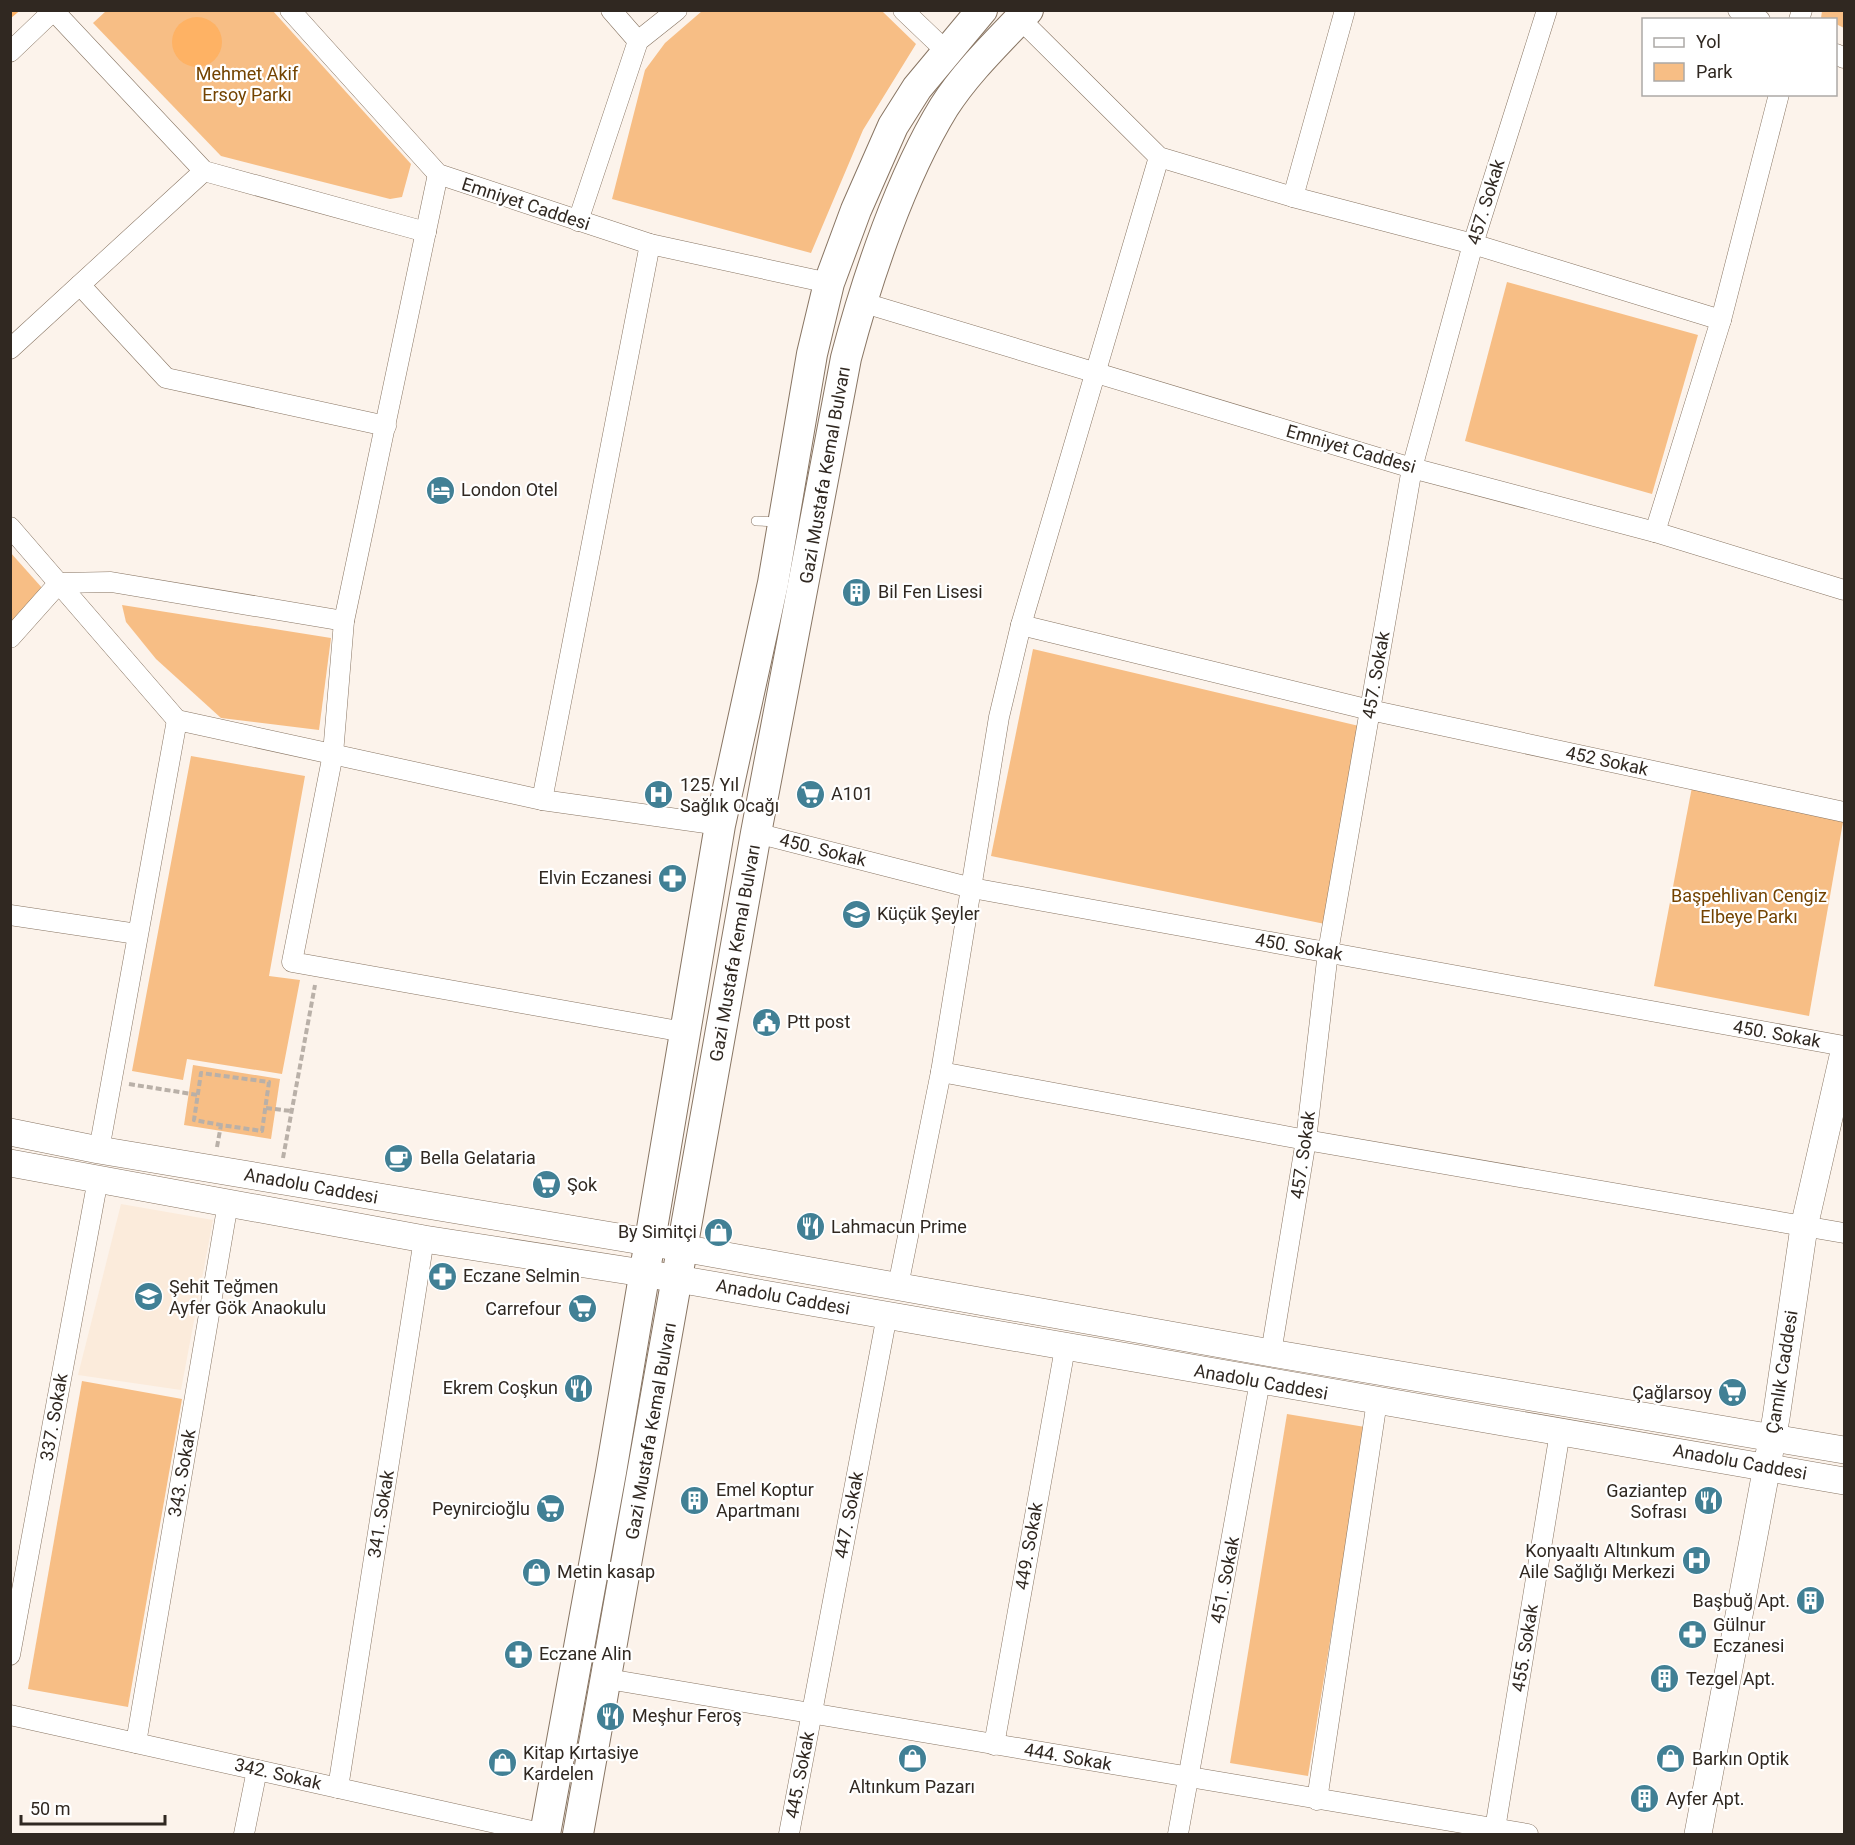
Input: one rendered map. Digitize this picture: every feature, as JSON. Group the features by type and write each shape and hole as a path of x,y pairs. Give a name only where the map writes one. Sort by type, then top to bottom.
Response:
{"main road":[{"name":"Gazi Mustafa Kemal Bulvarı","path":"545,1834 611,1472 720,825 773,583 770,521 829,283 856,210 893,126 917,88 982,10"},
{"name":"Gazi Mustafa Kemal Bulvarı","path":"578,1834 608,1678 756,833 846,358 861,302 924,143 945,106 970,71 1024,15"},
{"name":"Çamlık Caddesi","path":"1698,1834 1772,1438 1804,1227 1845,1052"},
{"name":"Anadolu Caddesi","path":"10,1132 99,1150 684,1248 1271,1353 1845,1450"},
{"name":"Anadolu Caddesi","path":"10,1163 424,1239 643,1273 1260,1382 1845,1481"}],"street":[{"name":"Emniyet Caddesi","path":"290,10 438,174 650,244 829,283"},
{"path":"611,10 638,41"},
{"path":"578,221 638,41 677,10"},
{"path":"903,10 946,51"},
{"path":"1293,197 1345,10"},
{"name":"457. Sokak","path":"1271,1353 1306,1140 1328,952 1412,468 1473,244 1546,10"},
{"path":"1738,10 1756,18"},
{"path":"10,52 54,11 204,171 426,232"},
{"path":"1024,15 1159,157 1293,197 1473,244 1721,320"},
{"path":"1655,532 1721,320 1778,96"},
{"path":"898,1286 941,1072 999,717 1021,624 1159,157"},
{"path":"10,349 204,171"},
{"path":"438,174 344,621 333,754 292,962 684,1032"},
{"path":"542,800 650,244"},
{"path":"80,285 166,378 386,426"},
{"name":"Emniyet Caddesi","path":"861,302 1412,468 1655,532 1845,590"},
{"path":"10,527 177,720 542,800 720,825"},
{"path":"10,638 59,583 111,582 344,621"},
{"name":"452 Sokak","path":"1021,624 1370,710 1845,812"},
{"path":"99,1150 177,720"},
{"name":"450. Sokak","path":"756,833 972,888 1845,1046"},
{"path":"10,915 137,934"},
{"path":"941,1072 1306,1140 1845,1233"},
{"name":"337. Sokak","path":"10,1655 98,1179"},
{"name":"343. Sokak","path":"136,1743 228,1203"},
{"name":"341. Sokak","path":"338,1788 424,1239"},
{"name":"447. Sokak","path":"812,1715 887,1315"},
{"name":"449. Sokak","path":"994,1745 1065,1348"},
{"name":"451. Sokak","path":"1178,1834 1260,1382"},
{"path":"1317,1800 1377,1401"},
{"name":"455. Sokak","path":"1495,1829 1560,1432"},
{"name":"444. Sokak","path":"608,1678 812,1715 1528,1834"},
{"name":"342. Sokak","path":"10,1715 545,1834"},
{"name":"445. Sokak","path":"789,1834 812,1715"},
{"path":"244,1834 256,1770"}],"path":[{"path":"283,1158 318,966"},
{"path":"201,1073 269,1083 262,1131 194,1120 198,1095 201,1073"},
{"path":"120,1083 198,1095"},
{"path":"266,1108 291,1112"},
{"path":"217,1147 221,1125"}],"shaded area":[{"path":"202,17 215,24 221,32 221,52 215,60 207,66 192,67 179,60 173,52 172,37 179,24 187,18"},
{"name":"Şehit Teğmen Ayfer Gök Anaokulu","path":"121,1204 213,1220 181,1390 78,1375"}],"green space":[{"name":"Mehmet Akif Ersoy Parkı","path":"106,11 273,11 411,164 402,197 390,199 221,156 93,23"},
{"path":"702,11 882,11 916,44 863,130 811,253 612,199 645,70 665,43"},
{"path":"1822,11 1844,11 1844,28 1837,24 1837,18 1821,18"},
{"path":"1507,282 1698,335 1652,494 1465,441"},
{"path":"10,552 43,589 10,624"},
{"path":"122,605 331,638 319,730 221,718 156,659 126,622"},
{"path":"1033,649 1359,726 1325,924 991,856"},
{"path":"191,756 305,776 269,976 300,980 282,1074 187,1059 183,1080 132,1071"},
{"name":"Başpehlivan Cengiz Elbeye Parkı","path":"1692,787 1844,816 1809,1016 1654,986"},
{"path":"193,1065 280,1079 271,1139 184,1125"},
{"path":"82,1381 182,1399 128,1707 28,1689"},
{"path":"1287,1414 1365,1427 1308,1776 1230,1763"}],"waterway":[{"path":"10,15 16,10"}],"place":[{"name":"London Otel","path":"440,490"},
{"name":"Bil Fen Lisesi","path":"857,592"},
{"name":"A101","path":"810,794"},
{"name":"125. Yıl Sağlık Ocağı","path":"659,795"},
{"name":"Elvin Eczanesi","path":"673,878"},
{"name":"Küçük Şeyler","path":"856,914"},
{"name":"Ptt post","path":"766,1022"},
{"name":"Bella Gelataria","path":"399,1158"},
{"name":"Şok","path":"546,1185"},
{"name":"Lahmacun Prime","path":"810,1227"},
{"name":"By Simitçi","path":"718,1232"},
{"name":"Eczane Selmin","path":"442,1276"},
{"name":"Şehit Teğmen Ayfer Gök Anaokulu","path":"148,1297"},
{"name":"Carrefour","path":"582,1309"},
{"name":"Ekrem Coşkun","path":"579,1388"},
{"name":"Çağlarsoy","path":"1733,1393"},
{"name":"Emel Koptur Apartmanı","path":"695,1500"},
{"name":"Gaziantep Sofrası","path":"1708,1501"},
{"name":"Peynircioğlu","path":"551,1509"},
{"name":"Konyaaltı Altınkum Aile Sağlığı Merkezi","path":"1696,1561"},
{"name":"Metin kasap","path":"536,1572"},
{"name":"Başbuğ Apt.","path":"1811,1601"},
{"name":"Gülnur Eczanesi","path":"1692,1635"},
{"name":"Eczane Alin","path":"518,1654"},
{"name":"Tezgel Apt.","path":"1665,1679"},
{"name":"Meşhur Feroş","path":"611,1716"},
{"name":"Altınkum Pazarı","path":"912,1758"},
{"name":"Barkın Optik","path":"1671,1759"},
{"name":"Kitap Kırtasiye Kardelen","path":"502,1763"},
{"name":"Ayfer Apt.","path":"1645,1799"}]}
